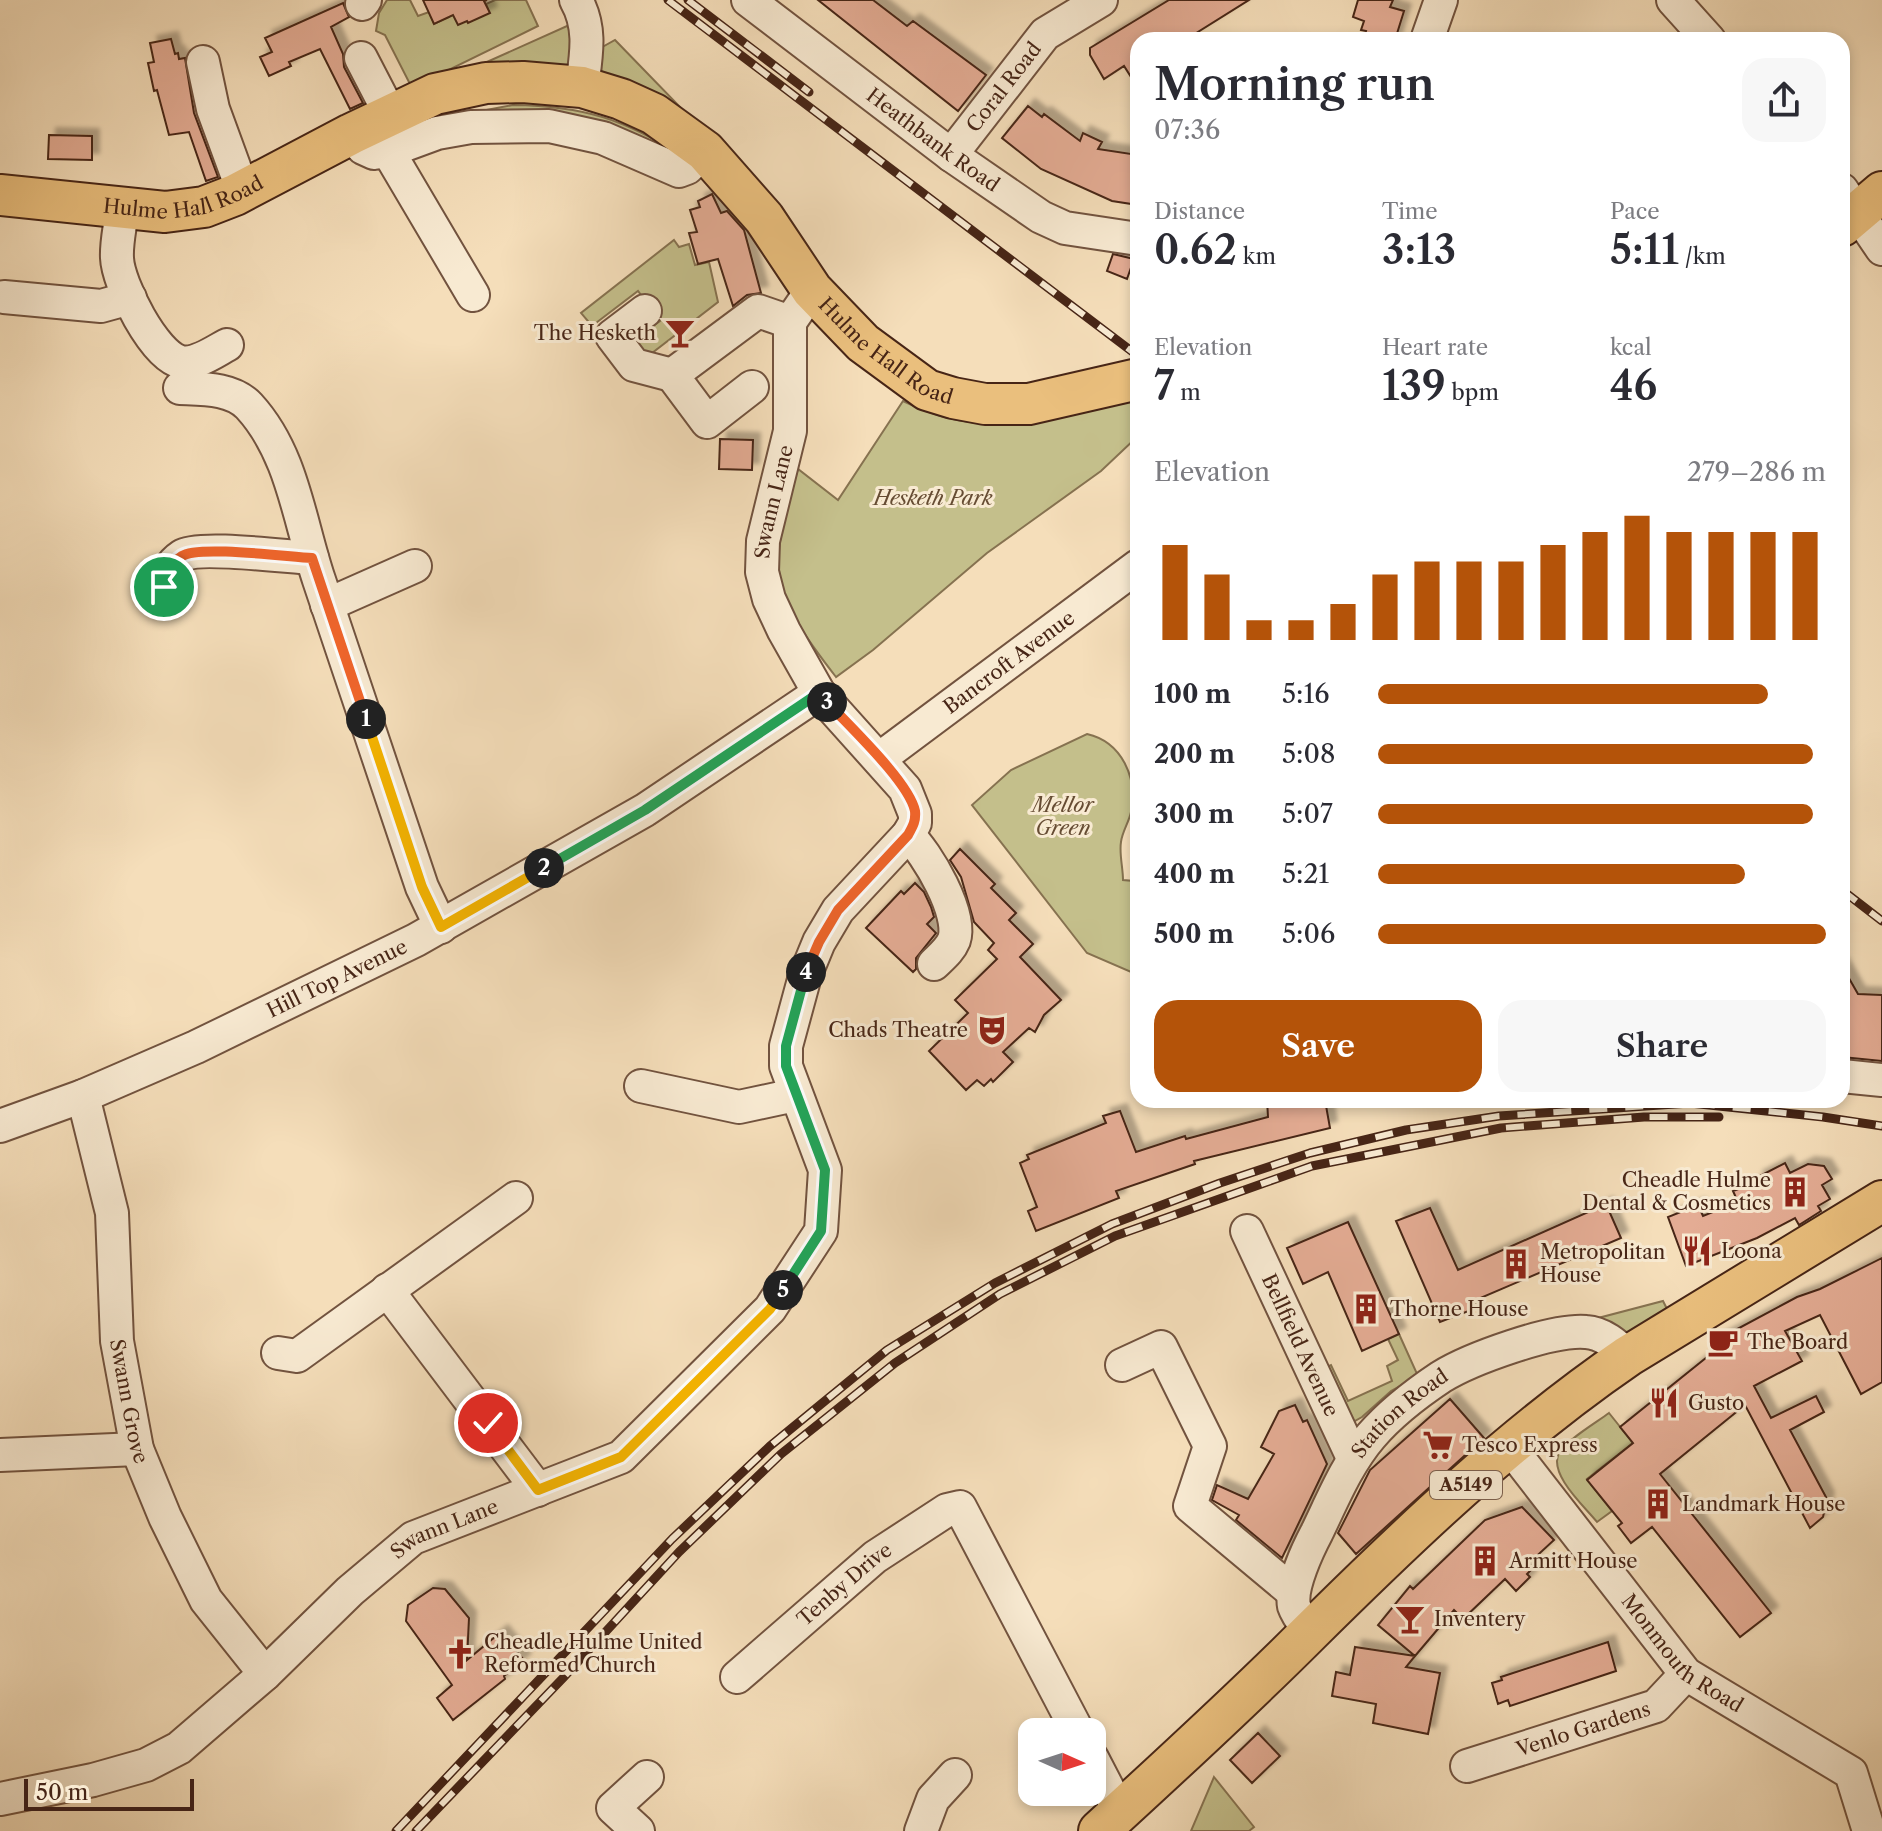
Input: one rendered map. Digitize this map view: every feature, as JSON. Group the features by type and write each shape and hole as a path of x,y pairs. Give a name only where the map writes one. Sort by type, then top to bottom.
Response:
{"main road":[{"name":"Hulme Hall Road","path":"0,195 165,212 204,207 243,191 351,134 389,133 435,94 486,83 523,82 582,87 621,99 654,114 705,151 764,218 801,306 863,343 927,390 985,404 1029,404 1130,381"},
{"name":"A5149","path":"1110,1821 1367,1574 1509,1446 1628,1356 1882,1201"}],"street":[{"path":"576,0 588,35 582,87"},
{"name":"Heathbank Road","path":"748,0 951,155 1041,217 1072,230 1130,238"},
{"name":"Coral Road","path":"951,155 1045,34 1101,0"},
{"path":"1430,32 1441,0"},
{"path":"1673,0 1702,32"},
{"path":"361,58 389,133 473,295"},
{"path":"203,62 213,109 243,191"},
{"name":"Hulme Hall Road","path":"389,133 437,133 508,125 549,126 603,138 679,171 687,168 705,151"},
{"path":"1856,205 1882,249"},
{"path":"122,208 116,260 130,298 154,342 167,356 183,363 201,359 227,345"},
{"path":"4,297 101,306 130,298"},
{"path":"672,375 758,311 801,306"},
{"name":"Swann Lane","path":"0,1799 93,1780 146,1765 179,1748 265,1674 350,1591 413,1538 621,1457 770,1309 821,1231 825,1170 795,1095 786,1066 786,1046 805,976 819,942 838,910 908,835 915,823 912,801 905,789 819,693 784,631 769,599 762,572 763,541 790,431 801,306"},
{"path":"645,311 612,336 634,365 672,375 707,422 752,387"},
{"path":"180,388 223,391 248,404 279,451 422,887 441,927"},
{"path":"164,587 166,572 184,554 206,551 312,558"},
{"path":"327,605 415,566"},
{"name":"Bancroft Avenue","path":"879,759 1130,572"},
{"name":"Hill Top Avenue","path":"2,1119 83,1096 196,1047 441,927 645,810 819,693"},
{"path":"908,835 930,861 955,920 953,941 934,964"},
{"path":"1850,1077 1882,1080"},
{"path":"641,1086 739,1107 795,1095"},
{"name":"Swann Grove","path":"83,1096 112,1213 117,1341 137,1449 165,1517 206,1600 265,1674"},
{"path":"278,1353 297,1356 516,1198"},
{"name":"Bellfield Avenue","path":"1247,1231 1353,1458"},
{"path":"387,1290 538,1490"},
{"name":"Station Road","path":"1293,1592 1311,1543 1353,1458 1400,1409 1443,1376 1508,1348 1547,1336 1587,1332 1609,1340 1628,1356"},
{"path":"1122,1365 1161,1347 1210,1446 1190,1506 1293,1592 1295,1609 1310,1632"},
{"name":"Monmouth Road","path":"1509,1446 1686,1674 1851,1773 1869,1831"},
{"path":"0,1455 137,1449"},
{"name":"Tenby Drive","path":"737,1677 875,1557 947,1510 966,1502 1071,1718"},
{"name":"Venlo Gardens","path":"1467,1766 1656,1706 1686,1674"},
{"path":"921,1831 933,1799 955,1775"},
{"path":"638,1831 613,1808 647,1777"}],"green space":[{"path":"387,0 410,0 418,16 429,12 434,24 449,17 443,6 467,21 489,12 486,4 495,0 526,0 538,26 412,88 385,35 376,31 379,13"},
{"path":"576,22 569,67 469,70"},
{"path":"615,40 682,109 679,113 599,75 597,50"},
{"path":"513,105 561,108 603,117 642,133 684,157 618,134 444,118"},
{"path":"674,240 679,247 689,244 695,265 709,262 718,302 643,360 634,354 635,339 660,321 638,291 592,326 581,313"},
{"name":"Hesketh Park","path":"1114,394 1130,402 1130,444 1101,471 987,553 873,650 836,677 798,623 780,580 781,533 798,469 838,500 903,401 960,421 985,423 1032,418"},
{"name":"Mellor Green","path":"1087,734 1110,745 1125,763 1130,778 1130,815 1120,851 1123,880 1130,881 1130,972 1087,953 972,805 1011,770"},
{"path":"1663,1301 1667,1309 1623,1336 1583,1322"},
{"path":"1399,1334 1418,1376 1391,1391 1353,1422 1327,1367 1331,1365 1348,1401 1392,1381 1387,1366 1398,1360 1388,1339"},
{"path":"1609,1413 1633,1443 1587,1479 1612,1511 1597,1522 1569,1490 1557,1461 1559,1453 1568,1443"},
{"path":"1214,1777 1254,1827 1249,1831 1191,1831"}],"building":[{"path":"423,0 487,0 484,1 490,13 458,25 453,15 434,24"},
{"path":"818,0 873,0 907,26 913,21 986,75 958,111"},
{"path":"1169,0 1249,0 1198,32 1130,32 1130,75 1124,66 1104,79 1090,55 1090,48"},
{"path":"1358,0 1393,0 1390,7 1404,11 1397,32 1366,32 1361,30 1364,21 1353,17"},
{"path":"343,3 349,17 331,27 343,54 344,67 363,103 350,109 320,49 289,62 291,66 269,76 260,57 272,52 265,38"},
{"path":"171,39 175,54 178,53 179,59 185,58 194,113 218,177 206,181 189,132 169,135 157,90 154,91 148,63 154,62 150,43"},
{"path":"1028,106 1080,141 1083,133 1102,142 1098,149 1130,154 1130,204 1112,201 1041,169 1002,138"},
{"path":"49,135 92,136 92,160 48,159"},
{"path":"712,194 721,213 727,211 744,230 761,293 747,295 733,306 718,259 698,264 689,233 697,232 690,210 700,207 698,201"},
{"path":"1113,254 1130,258 1127,279 1107,271"},
{"path":"720,439 753,440 752,470 719,469"},
{"path":"960,849 995,884 991,888 1016,913 1009,920 1033,944 1020,957 1061,1000 1044,1015 1035,1032 1029,1028 1003,1052 1013,1062 993,1082 991,1079 984,1086 977,1080 966,1090 929,1051 968,1013 955,1000 997,959 988,950 994,943 974,922 961,877 950,860"},
{"path":"915,883 924,892 931,907 934,917 927,924 936,933 916,958 913,972 866,928 901,891 904,894"},
{"path":"1850,980 1858,994 1882,995 1882,1061 1850,1058"},
{"path":"1267,1108 1326,1108 1330,1128 1194,1161 1195,1164 1116,1191 1119,1198 1036,1231 1028,1211 1037,1207 1020,1163 1029,1159 1027,1155 1106,1123 1103,1116 1120,1111 1136,1152 1185,1136 1186,1139 1268,1117"},
{"path":"1785,1163 1790,1173 1808,1164 1824,1166 1832,1179 1822,1185 1830,1199 1818,1206 1821,1211 1799,1225 1795,1218 1757,1238 1686,1266 1668,1217 1698,1205 1703,1216 1738,1202 1733,1191 1758,1182 1756,1178"},
{"name":"Metropolitan House","path":"1606,1204 1621,1238 1471,1302 1474,1309 1440,1322 1396,1221 1430,1208 1458,1270"},
{"name":"Thorne House","path":"1348,1222 1399,1334 1362,1351 1328,1272 1303,1284 1287,1248"},
{"path":"1882,1258 1882,1382 1861,1394 1820,1315 1785,1331 1802,1361 1754,1386 1771,1418 1816,1396 1824,1412 1790,1430 1827,1499 1823,1517 1810,1528 1745,1405 1660,1474 1771,1613 1740,1637 1652,1527 1631,1543 1618,1526 1622,1523 1587,1480 1633,1443 1620,1427 1717,1349 1713,1342 1797,1297"},
{"path":"1450,1399 1484,1438 1356,1554 1338,1533 1370,1470"},
{"path":"1295,1405 1303,1422 1307,1420 1327,1464 1282,1558 1236,1520 1239,1515 1212,1500 1217,1485 1248,1499 1274,1454 1261,1447 1279,1411"},
{"name":"Armitt House","path":"1522,1507 1554,1540 1529,1563 1533,1568 1527,1574 1530,1577 1516,1591 1505,1579 1463,1619 1454,1610 1415,1656 1378,1625 1410,1586 1413,1589 1485,1520"},
{"name":"Cheadle Hulme United Reformed Church","path":"433,1588 445,1589 469,1618 467,1660 501,1632 524,1660 453,1720 437,1698 452,1685 406,1621 408,1605"},
{"path":"1608,1642 1616,1671 1510,1706 1508,1700 1498,1704 1492,1683 1502,1680 1501,1677"},
{"path":"1355,1647 1415,1656 1406,1667 1440,1673 1428,1734 1373,1723 1376,1704 1332,1696 1336,1672 1350,1675"},
{"path":"1258,1733 1280,1756 1252,1783 1230,1760"}],"railway":[{"path":"668,0 1130,350"},
{"path":"688,0 809,92"},
{"path":"1850,896 1882,921"},
{"path":"396,1831 672,1539 770,1446 887,1350 995,1283 1112,1224 1310,1153 1406,1130 1499,1116 1617,1108"},
{"path":"1738,1108 1882,1126"},
{"path":"416,1831 679,1552 781,1454 895,1363 1000,1294 1115,1236 1312,1166 1501,1128 1644,1117 1719,1117"}],"place":[{"name":"The Hesketh","path":"680,333"},
{"name":"Chads Theatre","path":"992,1030"},
{"name":"Cheadle Hulme Dental & Cosmetics","path":"1795,1192"},
{"name":"Loona","path":"1697,1251"},
{"name":"Metropolitan House","path":"1516,1264"},
{"name":"Thorne House","path":"1366,1309"},
{"name":"The Board","path":"1723,1342"},
{"name":"Gusto","path":"1664,1403"},
{"name":"Tesco Express","path":"1438,1445"},
{"name":"Landmark House","path":"1658,1504"},
{"name":"Armitt House","path":"1485,1561"},
{"name":"Inventery","path":"1410,1619"},
{"name":"Cheadle Hulme United Reformed Church","path":"460,1654"}],"route":[{"path":"164,587 166,572 184,554 206,551 312,558 422,887 441,927 645,810 819,693 905,789 912,801 915,823 908,835 838,910 819,942 792,1021 786,1046 786,1066 825,1170 821,1231 770,1309 621,1457 538,1490 488,1423"}]}
